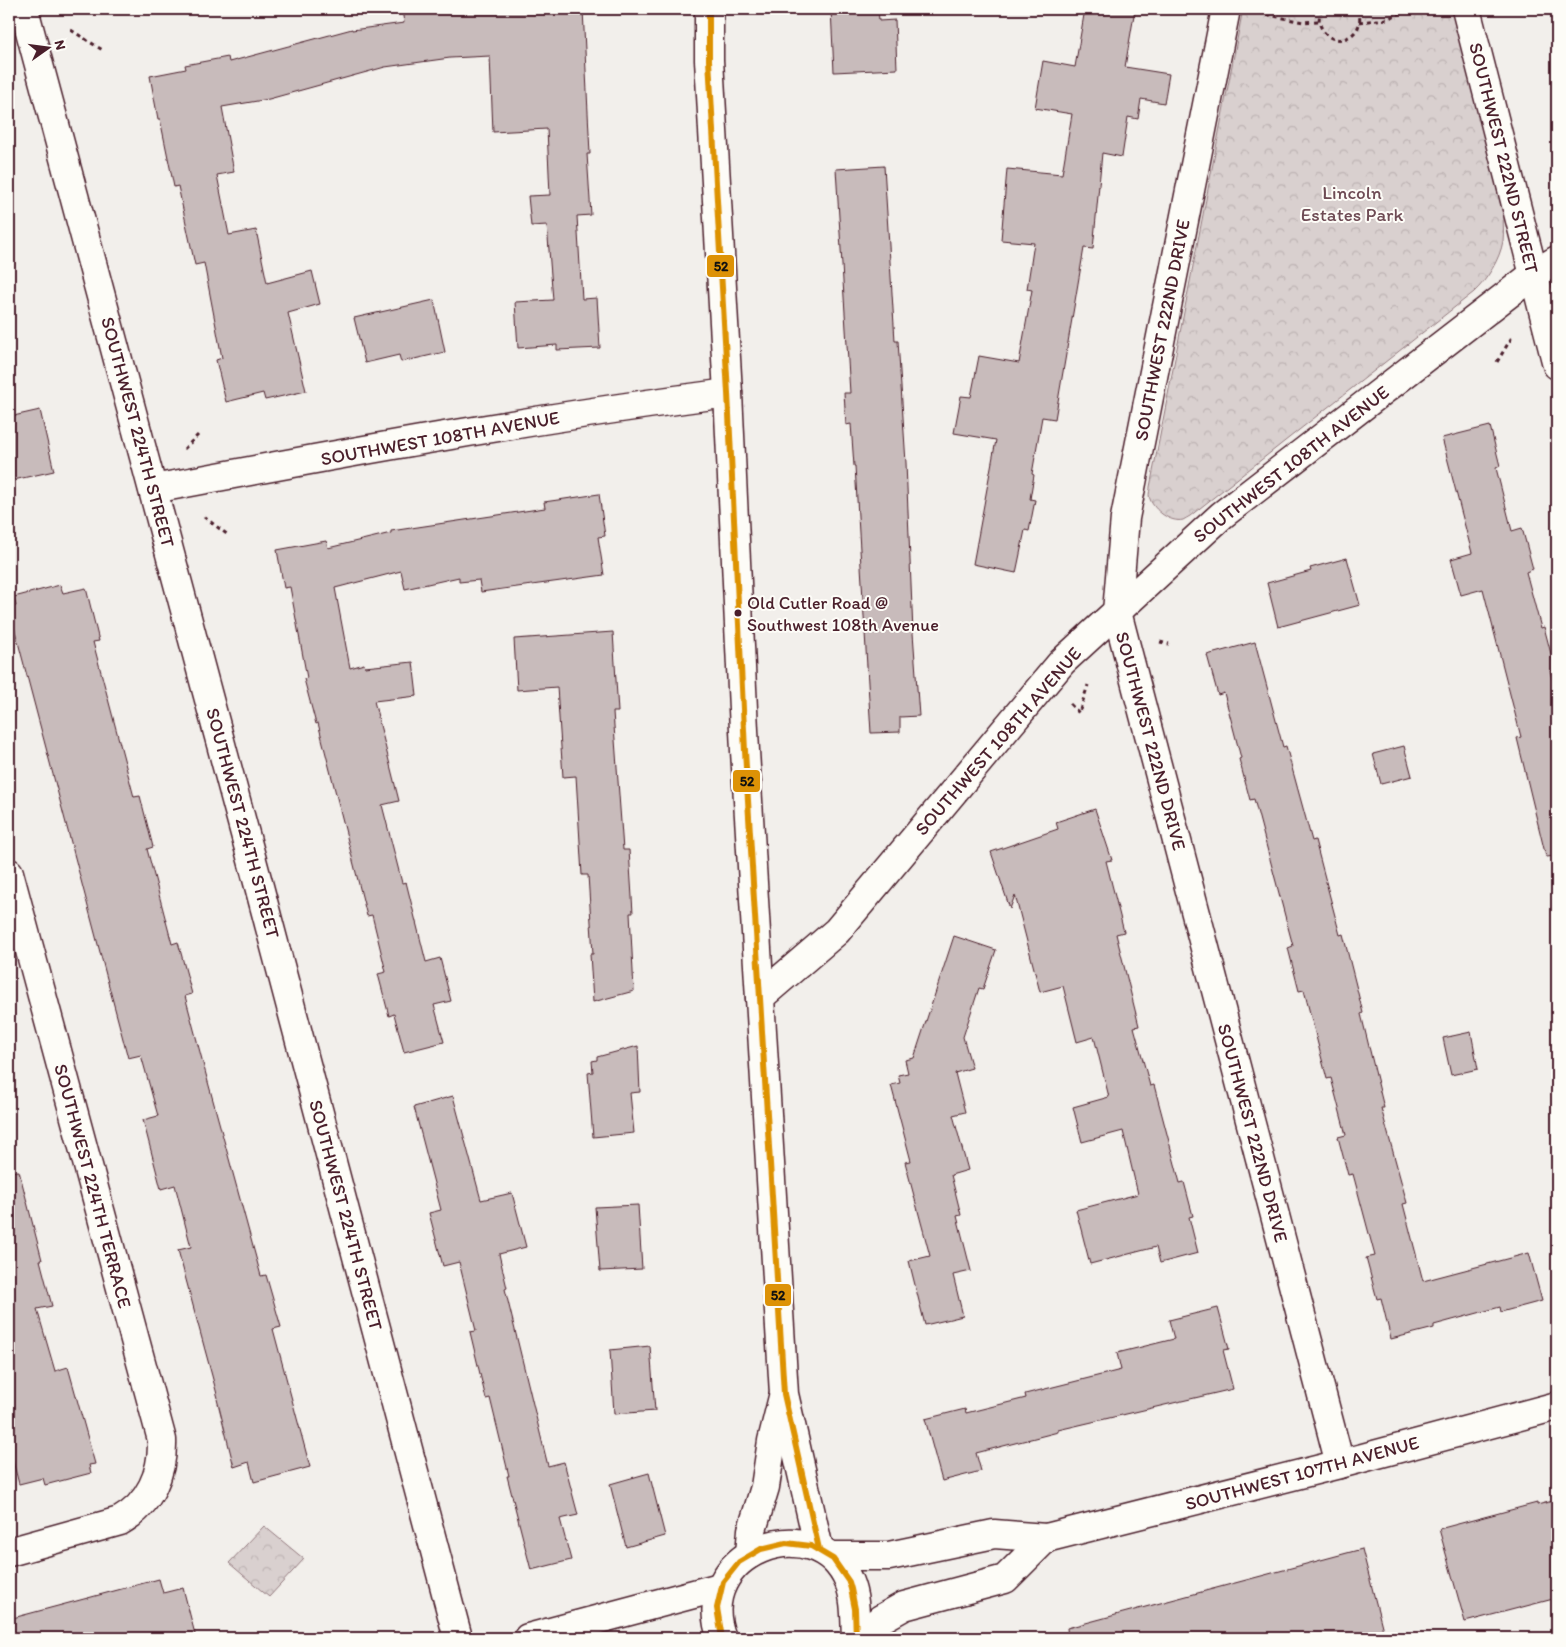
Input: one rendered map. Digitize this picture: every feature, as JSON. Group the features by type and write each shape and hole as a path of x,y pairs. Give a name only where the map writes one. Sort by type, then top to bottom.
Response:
{"street":[{"name":"SOUTHWEST 224TH STREET","path":"24,9 458,1638"},
{"path":"709,9 709,60 728,393 745,751 784,1394 825,1553 841,1567 849,1582 854,1600 856,1638"},
{"name":"SOUTHWEST 222ND DRIVE","path":"1226,9 1125,518 1117,612 1340,1464"},
{"name":"SOUTHWEST 222ND STREET","path":"1466,9 1557,365"},
{"name":"SOUTHWEST 108TH AVENUE","path":"760,998 836,931 1062,662 1222,515 1534,274 1557,260"},
{"name":"SOUTHWEST 108TH AVENUE","path":"153,489 400,443 649,403 728,393"},
{"name":"SOUTHWEST 224TH TERRACE","path":"9,872 162,1440 162,1454 157,1478 146,1499 131,1515 120,1521 9,1552"},
{"path":"750,1554 752,1530 765,1487 772,1441 784,1394"},
{"name":"SOUTHWEST 107TH AVENUE","path":"1046,1538 1340,1464 1557,1406"},
{"path":"722,1638 716,1618 716,1604 720,1587 735,1566 750,1554 766,1547 799,1543 825,1553 889,1556 994,1534 1046,1538"},
{"path":"860,1638 881,1619 904,1606 1005,1579 1046,1538"},
{"path":"528,1638 720,1587"}],"path":[{"path":"1322,9 1318,18 1322,30 1327,36 1338,40 1351,36 1356,32 1359,22 1359,13 1356,9"},
{"path":"1359,22 1387,19 1410,9"},
{"path":"1275,16 1303,22 1319,21"},
{"path":"71,30 104,51"},
{"path":"1497,362 1512,337"},
{"path":"182,452 198,435"},
{"path":"204,516 228,535"},
{"path":"1080,713 1088,685"}],"green space":[{"name":"Lincoln Estates Park","path":"1243,9 1452,9 1503,213 1503,241 1492,269 1484,282 1474,292 1190,516 1183,520 1173,520 1163,515 1155,507 1149,498 1149,494"},
{"path":"264,1526 304,1559 269,1597 229,1563"}],"building":[{"path":"402,9 583,9 590,154 587,154 591,215 577,216 582,299 597,298 600,348 557,350 557,345 518,348 515,302 553,300 547,225 531,226 528,196 550,195 547,129 493,132 490,56 450,58 385,67 269,99 222,107 234,172 217,175 229,235 256,230 267,283 312,271 320,304 288,313 306,391 265,400 263,393 226,402 216,360 222,358 204,263 195,265 178,186 174,187 150,76 186,69 185,65 228,57 229,62 352,29 404,23"},
{"path":"831,9 878,9 879,21 895,20 897,69 834,72"},
{"path":"1085,9 1135,9 1125,67 1169,74 1164,103 1141,99 1138,119 1128,117 1122,157 1102,153 1093,249 1084,248 1055,419 1042,417 1032,474 1034,475 1030,499 1035,500 1029,531 1025,530 1016,573 973,564 996,440 954,433 961,396 971,397 979,356 1019,363 1032,290 1027,289 1034,243 1001,240 1007,169 1062,174 1072,114 1035,108 1043,61 1075,67"},
{"path":"884,166 895,341 898,341 906,463 913,633 919,716 900,717 900,732 871,733 855,466 851,424 846,425 844,393 850,393 836,169"},
{"path":"434,300 445,352 401,362 399,355 365,363 354,318"},
{"path":"40,410 54,471 9,481 9,417"},
{"path":"1490,426 1500,466 1496,468 1512,531 1522,528 1533,569 1526,572 1541,628 1544,627 1555,669 1550,671 1557,699 1557,856 1546,857 1517,738 1521,737 1483,589 1461,595 1451,559 1472,553 1442,438"},
{"path":"599,494 605,536 598,537 604,575 481,592 479,580 459,582 459,577 405,589 401,571 335,588 350,668 364,664 365,667 413,662 417,696 374,701 399,801 382,805 402,883 406,882 426,962 440,958 451,1001 434,1005 444,1042 404,1052 394,1014 389,1016 378,974 386,972 372,915 367,916 318,723 316,724 304,679 307,678 290,587 284,588 277,550 326,541 328,548 391,533 391,531 545,508 544,502"},
{"path":"1347,558 1360,605 1278,627 1267,583 1311,571 1310,568"},
{"path":"60,585 63,593 86,588 99,641 93,642 134,797 140,796 153,847 147,849 172,944 178,942 192,994 185,996 261,1276 266,1275 281,1327 273,1329 310,1467 254,1482 249,1462 234,1467 218,1398 178,1250 191,1247 175,1185 161,1189 143,1120 158,1116 141,1055 128,1058 9,608 16,606 14,597"},
{"path":"613,632 618,712 613,712 623,850 629,850 633,913 630,913 634,991 593,1002 590,954 593,954 588,875 582,875 576,776 563,777 557,687 517,690 514,639"},
{"path":"1255,642 1283,747 1286,746 1312,841 1315,840 1340,935 1343,934 1384,1108 1381,1108 1407,1203 1403,1204 1423,1281 1529,1253 1542,1301 1501,1312 1500,1307 1434,1325 1434,1328 1391,1339 1381,1298 1377,1299 1366,1258 1375,1256 1353,1174 1348,1175 1338,1137 1346,1135 1331,1078 1327,1079 1304,990 1299,991 1288,948 1293,946 1254,799 1250,800 1224,693 1218,695 1207,655"},
{"path":"1404,746 1412,776 1381,784 1373,754"},
{"path":"1095,809 1112,860 1106,861 1124,932 1116,934 1139,1026 1134,1027 1150,1086 1154,1085 1180,1183 1184,1182 1193,1216 1189,1217 1198,1253 1160,1263 1156,1247 1090,1264 1076,1210 1138,1194 1123,1131 1082,1142 1073,1107 1109,1097 1094,1037 1077,1042 1063,986 1040,992 1015,895 1010,909 991,852 1058,829 1056,822"},
{"path":"954,936 996,950 983,989 979,988 963,1037 972,1068 955,1073 965,1112 953,1115 968,1170 951,1175 961,1215 957,1216 971,1271 953,1275 963,1316 925,1325 909,1261 930,1256 905,1162 911,1161 891,1085 900,1083 898,1075 908,1073 905,1060 914,1058"},
{"path":"1471,1032 1478,1069 1451,1075 1443,1038"},
{"path":"638,1046 640,1092 630,1093 634,1133 593,1137 588,1073 593,1072 592,1061 597,1060 597,1057"},
{"path":"453,1096 481,1200 512,1193 526,1247 499,1254 507,1288 505,1289 548,1466 564,1462 578,1515 560,1519 571,1560 531,1570 507,1476 509,1476 490,1398 486,1399 470,1332 476,1331 459,1262 443,1266 429,1213 441,1210 414,1107"},
{"path":"19,1171 52,1306 37,1309 55,1371 68,1367 95,1464 89,1465 91,1473 45,1485 43,1478 19,1484 9,1446 9,1172"},
{"path":"638,1205 642,1269 600,1271 595,1207"},
{"path":"1218,1308 1229,1349 1223,1350 1233,1389 1058,1430 1058,1432 976,1453 981,1471 942,1481 925,1419 965,1409 966,1413 1026,1398 1025,1394 1121,1370 1117,1353 1174,1339 1169,1320"},
{"path":"650,1346 655,1411 614,1414 610,1350"},
{"path":"649,1473 665,1536 626,1547 610,1484"},
{"path":"1557,1500 1557,1598 1465,1622 1439,1529 1537,1503 1537,1505"},
{"path":"1362,1549 1385,1638 1068,1638 1067,1628"},
{"path":"159,1579 163,1593 183,1588 196,1638 9,1638 9,1619"}],"transit line":[{"name":"52","path":"709,9 709,60 728,393 745,751 784,1394 819,1549"},
{"name":"52","path":"722,1638 717,1608 723,1582 739,1562 761,1549 786,1543 811,1546 833,1559 849,1582 855,1609 856,1638"}],"place":[{"name":"Old Cutler Road @ Southwest 108th Avenue","path":"738,613"}]}
